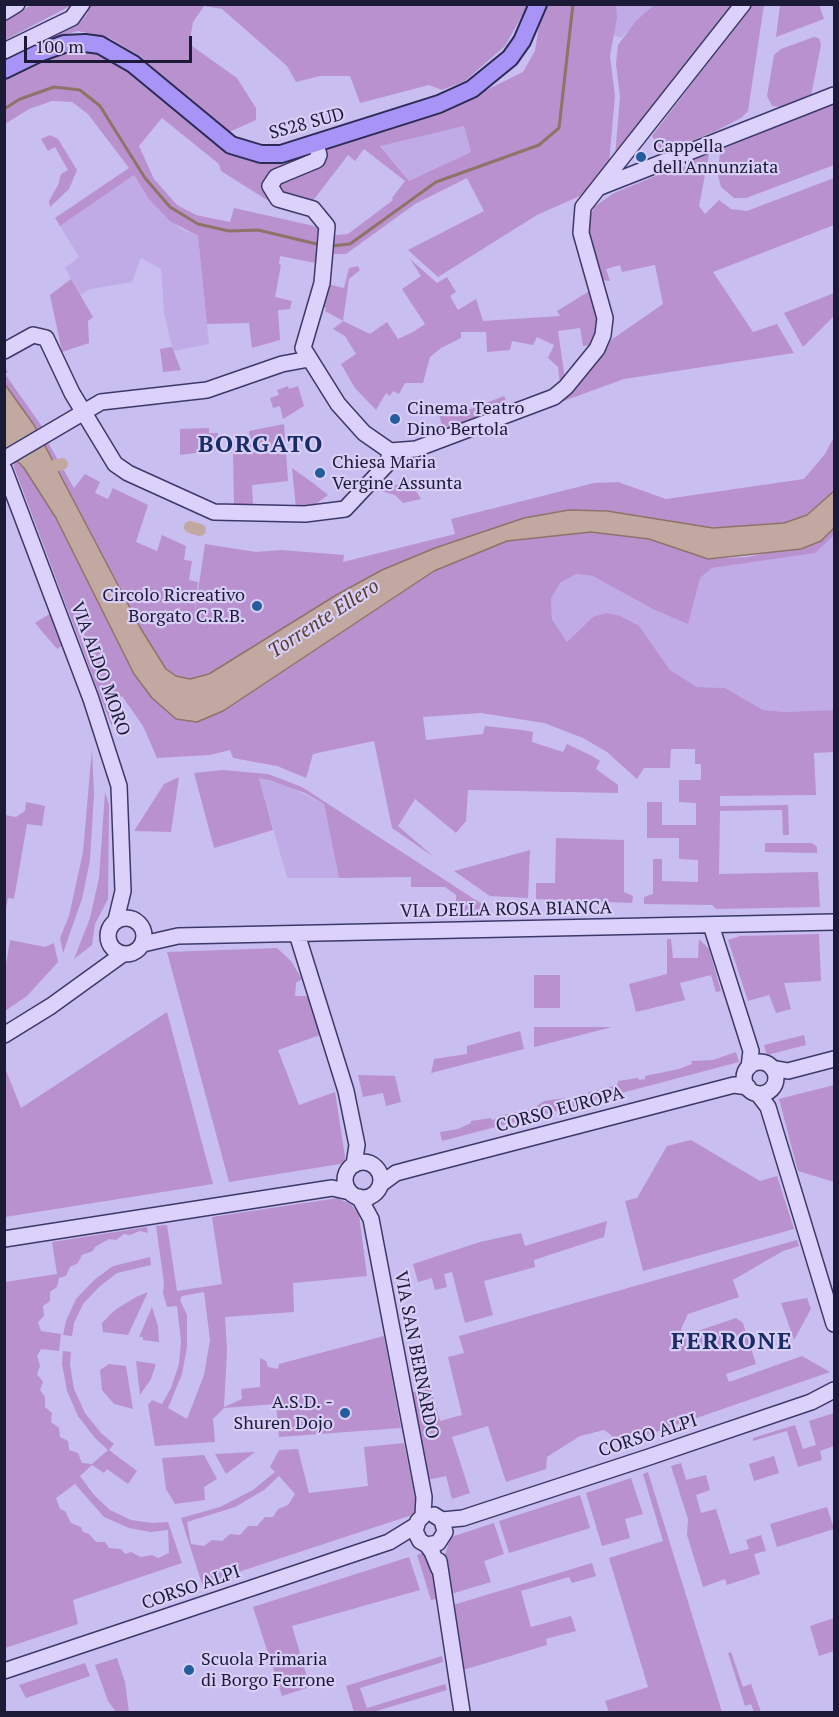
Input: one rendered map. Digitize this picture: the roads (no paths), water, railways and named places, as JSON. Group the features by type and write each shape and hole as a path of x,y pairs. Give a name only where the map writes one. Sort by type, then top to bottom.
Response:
{"main road":[{"name":"SS28 SUD","path":"4,70 53,47 73,43 93,44 126,59 223,138 240,149 271,154 316,144 439,105 472,89 510,58 522,41 538,4"}],"street":[{"path":"4,12 17,4"},
{"path":"4,51 72,18 82,4"},
{"path":"316,144 319,152 317,160 276,177 270,186 278,199 314,209 325,222 328,235 322,283 303,344 309,359 340,406 366,435 390,451 416,448 545,401 562,391 597,349 603,335 604,318 581,226 583,207 743,4"},
{"path":"597,189 834,95"},
{"path":"4,351 31,336 43,336 51,345 68,386 111,460 123,471 214,512 305,514 339,510 351,504 388,463 390,451"},
{"path":"5,462 44,435 109,399 207,390 282,364 309,359"},
{"name":"VIA ALDO MORO","path":"5,462 117,777 121,801 123,891 116,920"},
{"name":"VIA ALDO MORO","path":"123,891 139,924"},
{"path":"4,1035 51,1006 94,974 117,950 136,951 143,944 139,924 126,917 116,920 109,929 117,950"},
{"name":"VIA DELLA ROSA BIANCA","path":"143,944 178,936 834,922"},
{"name":"VIA DELLA ROSA BIANCA","path":"139,924 178,936"},
{"path":"711,925 834,1324"},
{"path":"297,934 345,1091 357,1145 361,1168 354,1194"},
{"name":"CORSO EUROPA","path":"4,1239 332,1188 354,1194 378,1188 396,1173 834,1059"},
{"path":"361,1168 381,1178 378,1188"},
{"path":"332,1188 361,1168 396,1173"},
{"name":"VIA SAN BERNARDO","path":"371,1219 378,1188"},
{"name":"VIA SAN BERNARDO","path":"354,1194 371,1219 439,1569 462,1713"},
{"name":"CORSO ALPI","path":"4,1671 812,1402 834,1390"},
{"name":"CORSO ALPI","path":"812,1402 834,1400"}],"water":[{"name":"Torrente Ellero","path":"4,383 34,425 141,629 166,669 176,676 190,679 209,674 338,594 382,570 435,548 524,518 569,510 607,511 713,528 784,523 807,515 834,491 834,528 821,541 801,549 708,559 649,539 591,532 507,541 434,571 223,711 197,722 176,719 152,698 134,674 56,518 24,468 5,448"}],"waterway":[{"path":"331,246 350,244 436,182 539,145 559,128 573,4"},
{"path":"4,109 20,99 54,87 80,90 100,106 145,178 170,207 198,224 229,231 258,230 321,245"},
{"path":"40,470 62,464"},
{"path":"190,527 200,530"}],"place":[{"name":"Cappella dell'Annunziata","path":"641,157"},
{"name":"Cinema Teatro Dino Bertola","path":"395,419"},
{"name":"Chiesa Maria Vergine Assunta","path":"320,473"},
{"name":"Circolo Ricreativo Borgato C.R.B.","path":"257,606"},
{"name":"A.S.D. - Shuren Dojo","path":"345,1413"},
{"name":"Scuola Primaria di Borgo Ferrone","path":"189,1670"}],"district":[{"name":"BORGATO","path":"261,445"},
{"name":"FERRONE","path":"732,1342"}]}
